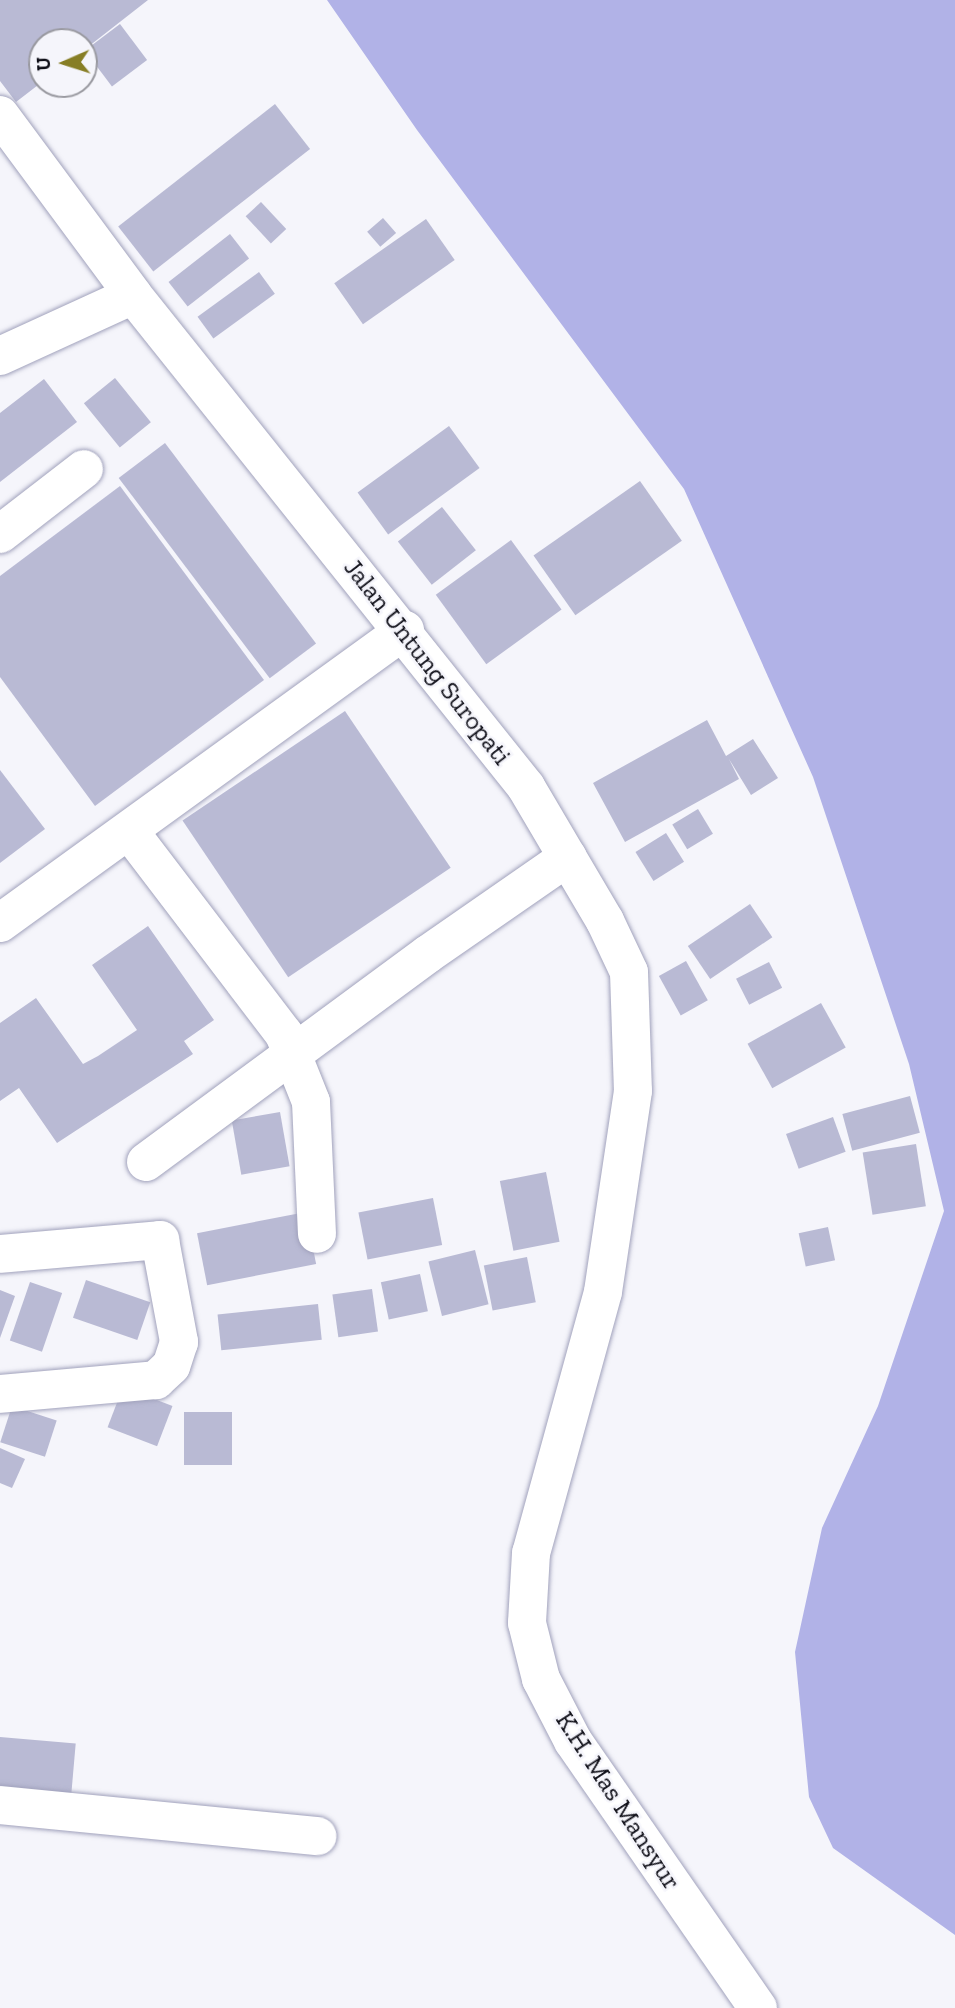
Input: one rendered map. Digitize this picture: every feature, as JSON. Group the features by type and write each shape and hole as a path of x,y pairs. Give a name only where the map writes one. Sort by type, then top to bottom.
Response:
{"street":[{"name":"Jalan Untung Suropati","path":"0,116 133,295 405,630 526,787 568,857 629,972 633,1091 603,1292"},
{"path":"0,356 133,295"},
{"path":"0,534 84,469"},
{"path":"0,923 130,832 405,630"},
{"path":"130,832 284,1034 311,1102 317,1234"},
{"path":"146,1163 292,1054 568,857"},
{"path":"0,1254 160,1240 179,1342 171,1366 156,1380 0,1394"},
{"name":"K.H. Mas Mansyur","path":"603,1292 531,1553 526,1588 532,1653 573,1741 758,2008"},
{"path":"0,1805 317,1836"}],"water":[{"path":"327,0 955,0 955,1935 833,1848 809,1797 795,1652 822,1528 878,1406 944,1211 909,1064 813,777 684,489 417,130"}],"building":[{"path":"0,0 148,0 98,39 98,28 28,28 28,93 16,102 0,81"},
{"path":"120,24 147,60 112,86 98,68 98,41"},
{"path":"275,104 310,149 153,271 118,227"},
{"path":"261,202 286,229 271,243 246,216"},
{"path":"383,218 396,233 380,247 367,232"},
{"path":"426,219 455,260 363,324 334,283"},
{"path":"230,234 249,258 188,306 169,282"},
{"path":"259,272 275,294 213,339 198,317"},
{"path":"115,378 151,422 120,447 84,403"},
{"path":"44,379 77,422 0,482 0,413"},
{"path":"449,426 480,468 388,534 358,492"},
{"path":"165,443 316,643 270,678 119,478"},
{"path":"640,481 682,541 575,615 534,556"},
{"path":"120,486 264,680 95,806 0,677 0,576"},
{"path":"442,507 476,550 432,585 398,541"},
{"path":"511,540 562,610 486,664 436,595"},
{"path":"345,711 451,868 288,977 183,821"},
{"path":"707,720 726,756 753,739 778,778 751,795 729,759 739,779 625,842 593,783"},
{"path":"0,770 45,829 0,863"},
{"path":"698,809 713,834 687,849 672,824"},
{"path":"666,833 684,862 653,881 635,852"},
{"path":"750,904 772,937 710,979 688,946"},
{"path":"148,926 214,1020 184,1041 193,1054 57,1143 19,1088 0,1101 0,1023 36,998 83,1064 98,1056 137,1030 92,965"},
{"path":"686,961 708,1000 681,1015 659,976"},
{"path":"769,962 782,988 749,1005 736,979"},
{"path":"821,1003 846,1048 772,1088 748,1044"},
{"path":"910,1096 920,1133 852,1151 842,1114"},
{"path":"280,1112 290,1166 241,1175 232,1121"},
{"path":"833,1117 846,1152 799,1169 786,1134"},
{"path":"916,1144 926,1206 873,1215 863,1152"},
{"path":"546,1172 560,1242 513,1251 500,1181"},
{"path":"433,1198 442,1245 368,1260 358,1213"},
{"path":"306,1212 316,1264 207,1285 197,1233"},
{"path":"828,1227 835,1260 806,1266 799,1233"},
{"path":"475,1250 489,1304 442,1316 428,1262"},
{"path":"527,1257 536,1302 493,1311 484,1265"},
{"path":"420,1274 428,1311 389,1319 381,1282"},
{"path":"86,1280 150,1302 137,1340 73,1318"},
{"path":"30,1282 62,1293 42,1352 10,1341"},
{"path":"372,1289 378,1332 338,1337 332,1295"},
{"path":"0,1290 15,1296 0,1338"},
{"path":"318,1304 322,1340 221,1350 218,1315"},
{"path":"123,1387 172,1406 157,1446 108,1427"},
{"path":"12,1406 57,1421 45,1457 0,1442"},
{"path":"184,1412 232,1412 232,1465 184,1465"},
{"path":"0,1448 25,1459 12,1488 0,1483"},
{"path":"0,1737 76,1744 71,1802 0,1796"}]}
